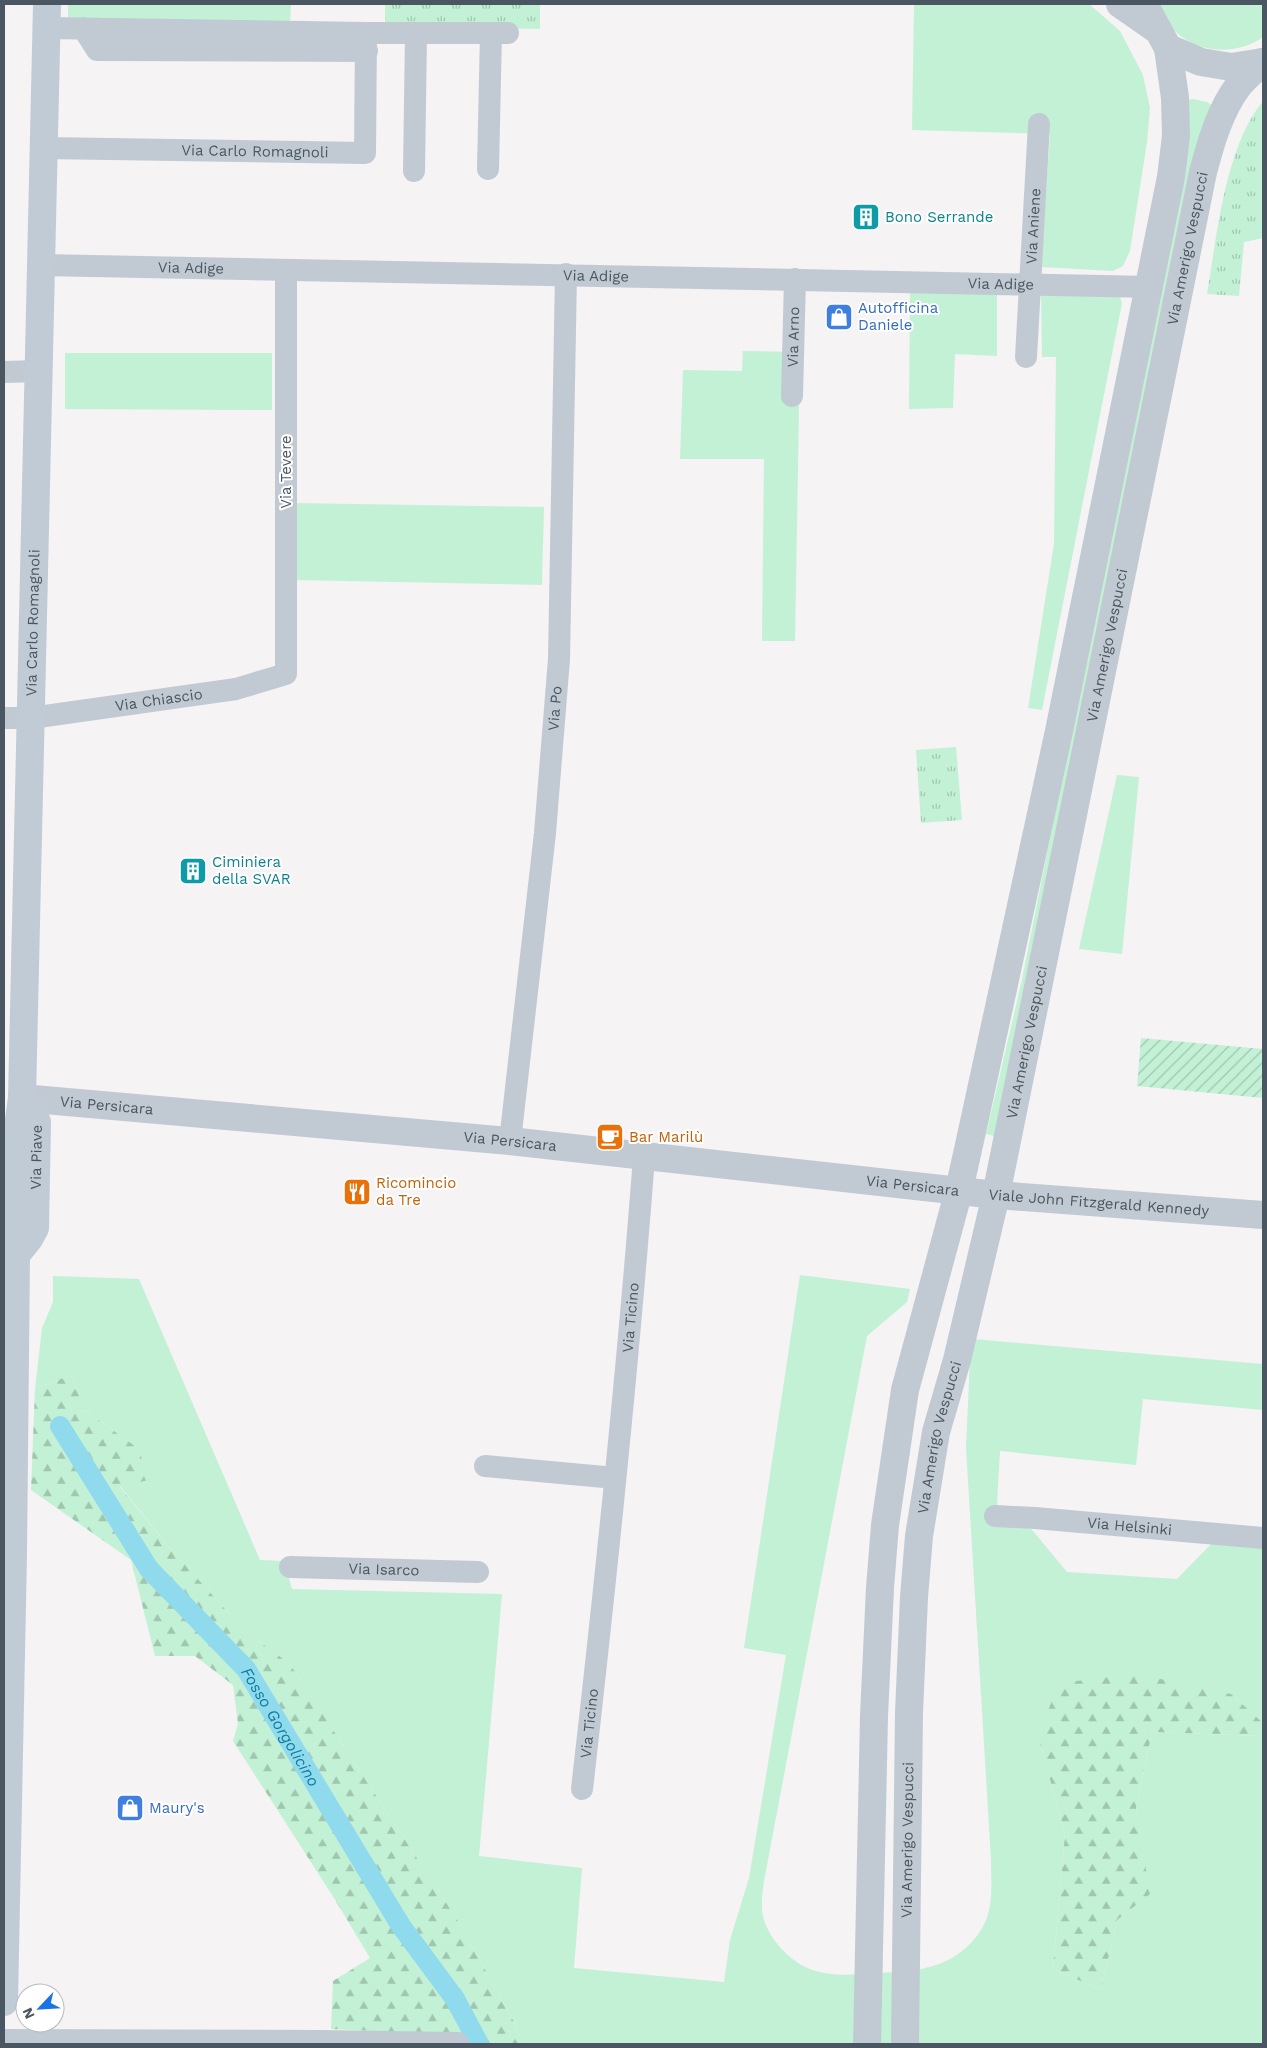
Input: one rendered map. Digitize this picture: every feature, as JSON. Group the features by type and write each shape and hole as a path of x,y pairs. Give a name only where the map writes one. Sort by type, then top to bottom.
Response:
{"main road":[{"name":"Via Carlo Romagnoli","path":"22,1098 47,16"},
{"name":"Via Piave","path":"4,2002 10,1254 29,1238 35,1228 37,1122 32,1111 22,1098"}],"street":[{"path":"1120,4 1163,39 1201,62 1231,67 1262,62"},
{"name":"Via Amerigo Vespucci","path":"867,2044 876,1653 885,1525 905,1390 959,1190 1059,731 1171,176 1176,136 1175,98 1163,39 1144,4"},
{"name":"Via Carlo Romagnoli","path":"47,16 83,28 97,50 366,42 416,33 499,33 488,169"},
{"path":"414,171 416,33"},
{"name":"Via Carlo Romagnoli","path":"44,148 365,153 366,42"},
{"name":"Via Amerigo Vespucci","path":"905,2044 911,1658 919,1536 936,1432 957,1360 996,1195 1203,172 1212,139 1225,109 1239,85 1262,62"},
{"name":"Via Aniene","path":"1026,357 1039,124"},
{"name":"Via Adige","path":"41,265 1150,287"},
{"name":"Via Tevere","path":"286,270 286,674"},
{"name":"Via Po","path":"510,1141 545,833 559,659 566,274"},
{"name":"Via Arno","path":"792,396 795,279"},
{"path":"4,372 39,371"},
{"name":"Via Chiascio","path":"4,718 31,718 236,689 286,674"},
{"name":"Via Persicara","path":"22,1098 510,1141 996,1195"},
{"name":"Via Ticino","path":"582,1789 600,1629 636,1264 644,1157"},
{"name":"Viale John Fitzgerald Kennedy","path":"996,1195 1263,1216"},
{"name":"Viale John Fitzgerald Kennedy","path":"996,1195 1046,1214 1263,1234"},
{"path":"485,1466 614,1478"},
{"name":"Via Helsinki","path":"995,1516 1263,1538"},
{"name":"Via Isarco","path":"290,1566 478,1572"},
{"path":"4,2040 458,2043"}],"green space":[{"path":"68,4 291,4 290,22 68,20"},
{"path":"385,4 540,4 540,29 385,26"},
{"path":"914,4 1089,4 1120,31 1143,75 1150,108 1147,142 1130,251 1123,266 1113,271 1041,267 1050,134 912,130"},
{"path":"1158,4 1263,4 1263,37 1251,44 1225,50 1199,46 1186,40 1176,32"},
{"path":"1193,99 1207,102 1213,106 1204,124 1194,153 994,1136 986,1134 1021,984 1177,201 1187,100"},
{"path":"1263,101 1263,238 1244,242 1239,296 1207,294 1224,193 1231,167 1250,120"},
{"path":"910,292 997,294 997,356 955,354 953,408 909,409"},
{"path":"1041,292 1120,297 1122,303 1042,710 1028,708 1054,544 1056,357 1042,357"},
{"path":"743,351 800,352 795,641 762,641 764,459 680,459 683,370 742,371"},
{"path":"65,353 272,353 272,410 65,409"},
{"path":"295,503 544,507 542,585 294,580"},
{"path":"956,747 962,820 921,823 916,750"},
{"path":"1117,775 1139,777 1122,954 1079,949"},
{"path":"1141,1038 1263,1049 1263,1098 1137,1086"},
{"path":"800,1275 910,1289 907,1302 867,1336 764,1881 762,1897 763,1918 773,1939 792,1959 816,1971 846,1975 905,1971 932,1966 955,1956 977,1936 987,1918 991,1899 991,1859 966,1448 970,1359 973,1339 1263,1364 1263,1410 1143,1399 1136,1465 1000,1451 996,1522 1028,1525 1067,1572 1177,1579 1214,1541 1263,1546 1263,1723 1231,1694 1038,1736 1065,1834 1053,1969 1101,1990 1117,1920 1149,1894 1136,1808 1152,1732 1263,1736 1263,2044 523,2044 514,2022 460,1924 290,1664 244,1630 169,1547 120,1486 139,1449 86,1411 71,1375 35,1389 42,1328 53,1302 53,1276 139,1279 260,1560 284,1561 292,1589 502,1594 479,1856 582,1868 574,1968 724,1982 730,1940 749,1878 786,1655 744,1648"},
{"path":"71,1375 86,1411 139,1449 148,1480 120,1487 169,1547 244,1630 290,1664 460,1924 514,2022 523,2044 461,2044 456,2035 331,2029 333,1981 370,1958 334,1898 233,1741 238,1724 233,1685 195,1656 155,1656 131,1560 31,1490 35,1389"},
{"path":"1137,1674 1231,1694 1263,1723 1263,1736 1152,1732 1136,1808 1150,1894 1117,1920 1101,1990 1053,1969 1065,1834 1038,1736 1059,1683"}],"waterway":[{"name":"Fosso Gorgolicino","path":"60,1426 149,1569 246,1669 401,1926 455,1999 479,2044"}],"place":[{"name":"Bono Serrande","path":"866,217"},
{"name":"Autofficina Daniele","path":"839,317"},
{"name":"Ciminiera della SVAR","path":"193,871"},
{"name":"Bar Marilù","path":"610,1137"},
{"name":"Ricomincio da Tre","path":"357,1192"},
{"name":"Maury's","path":"130,1808"}]}
